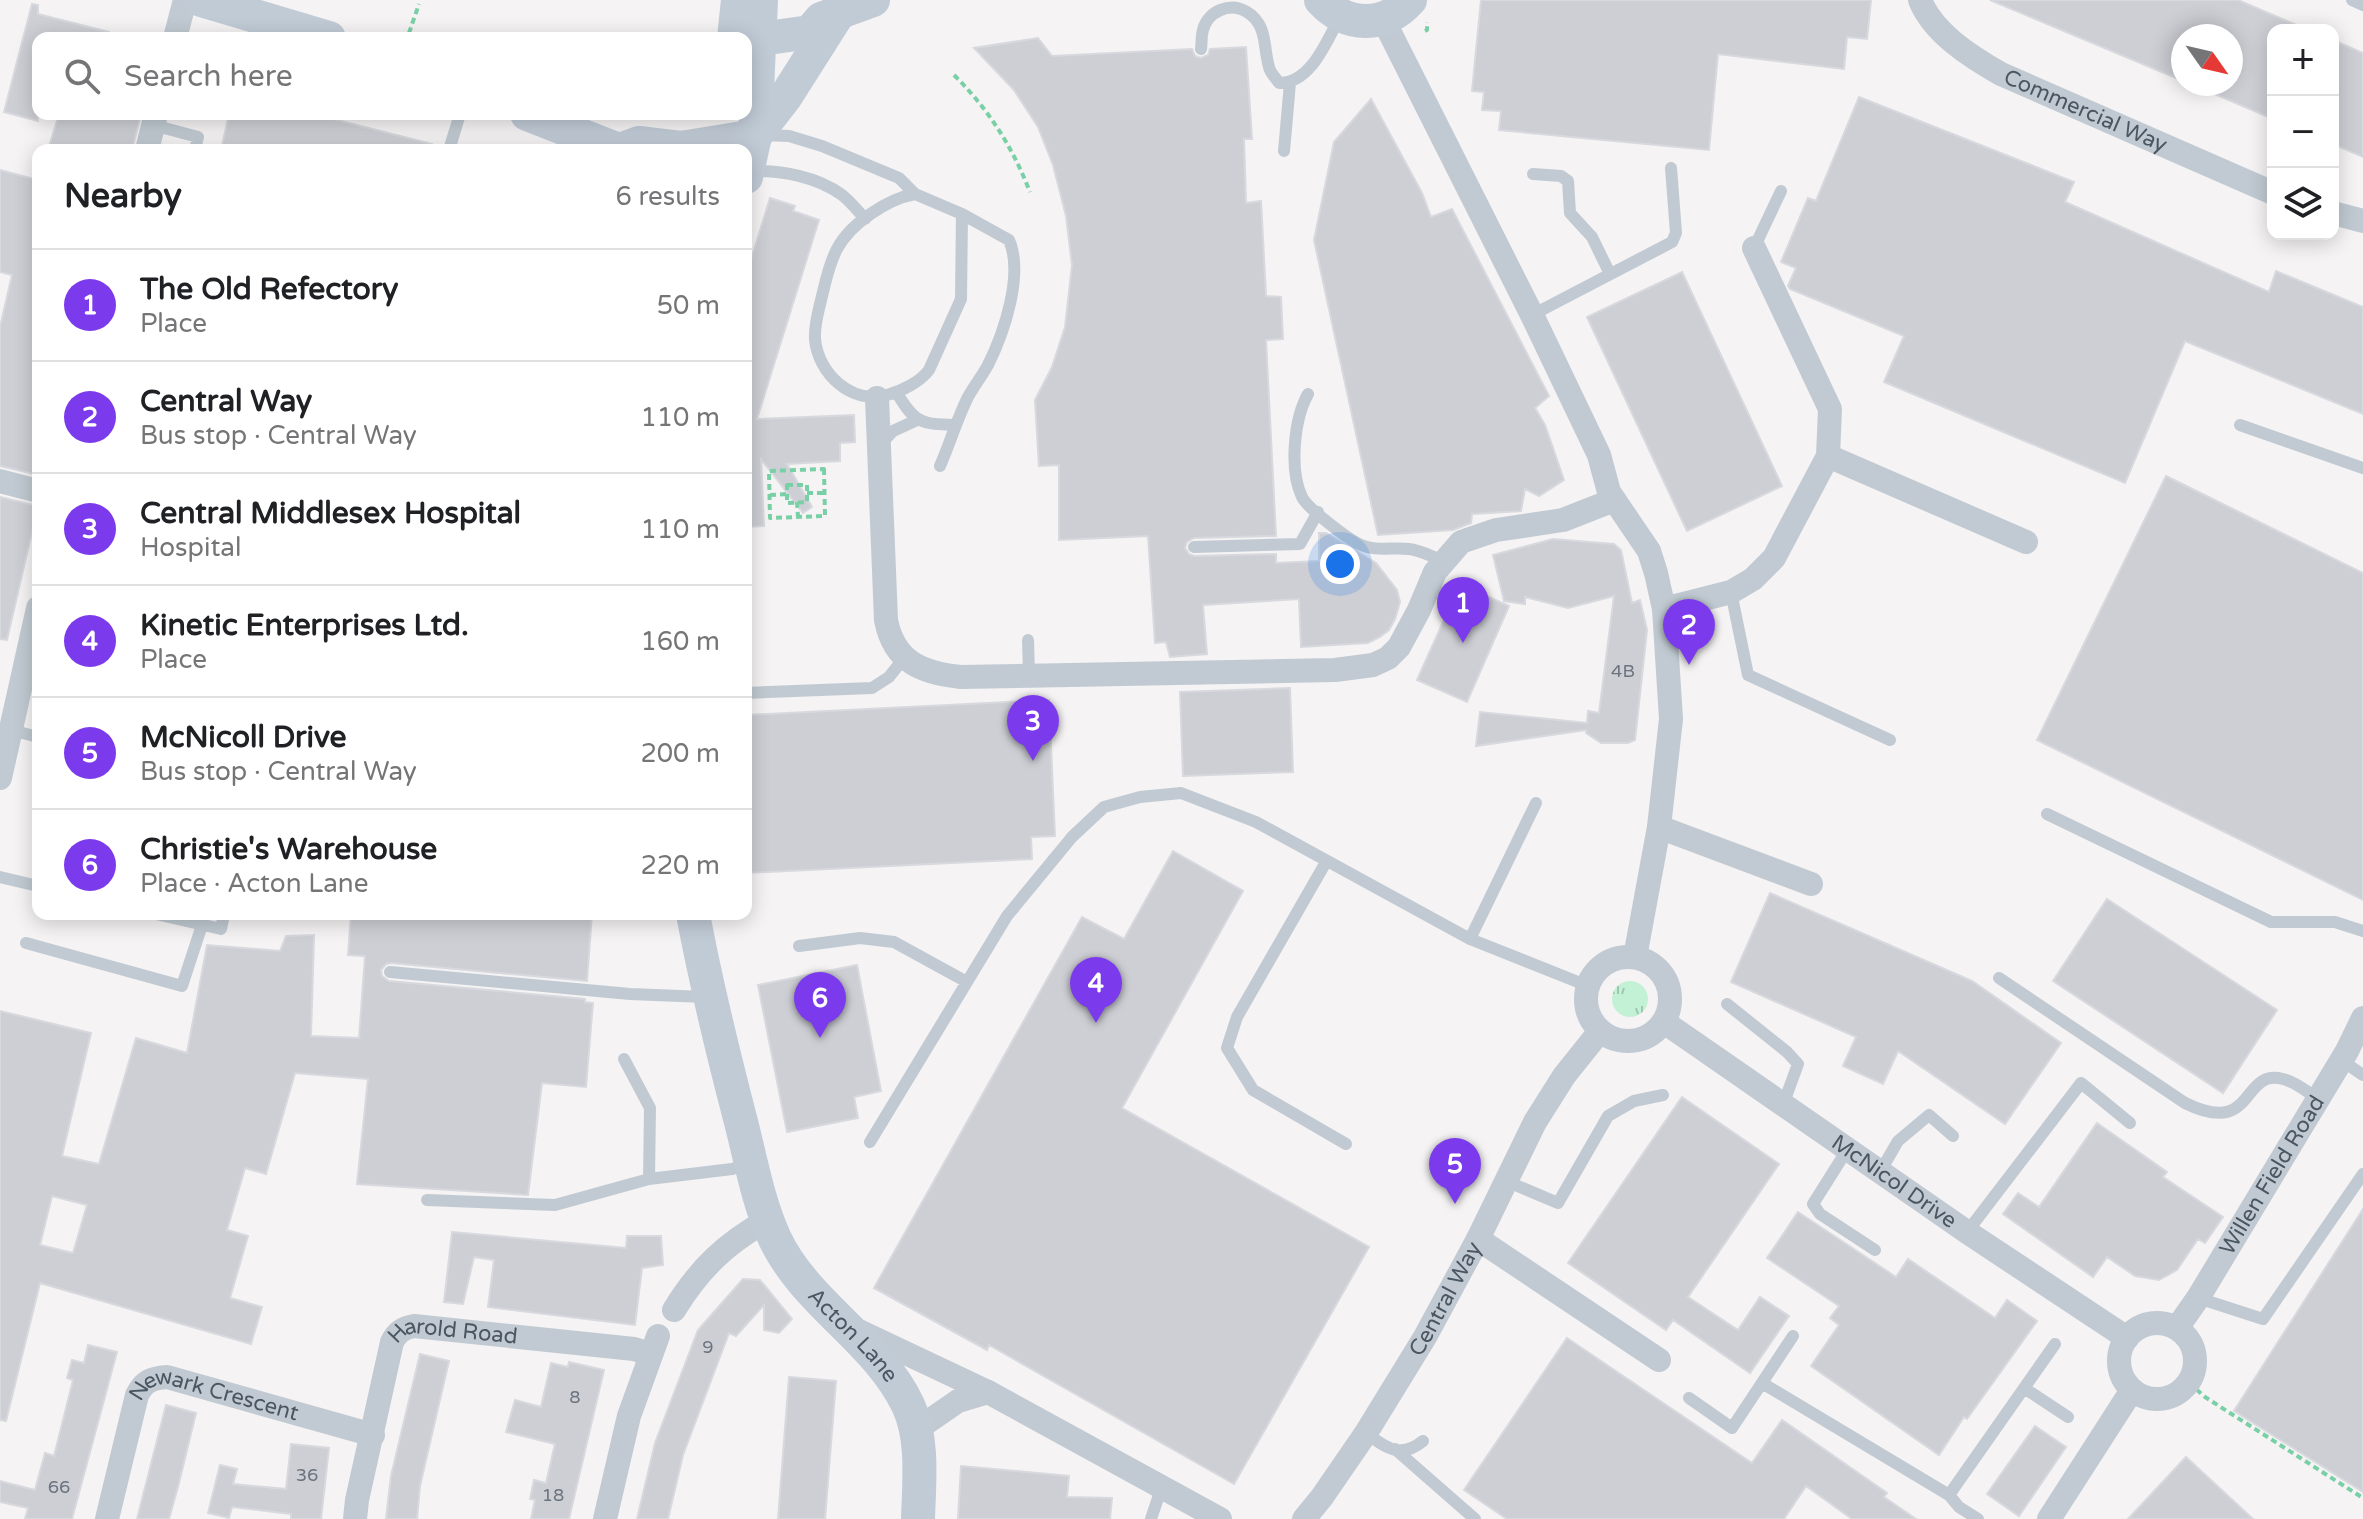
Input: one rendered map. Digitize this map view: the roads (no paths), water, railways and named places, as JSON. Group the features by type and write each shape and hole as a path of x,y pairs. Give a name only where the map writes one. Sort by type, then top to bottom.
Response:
{"main road":[{"path":"201,0 256,10 313,32"},
{"path":"748,22 810,32 830,15 873,0"},
{"path":"1330,8 1359,21 1396,9"},
{"path":"755,136 786,96 830,15"},
{"path":"752,87 755,136 752,148"},
{"path":"542,120 604,144"},
{"path":"694,144 722,135 755,136"},
{"name":"Acton Lane","path":"694,920 709,997 768,1220 789,1263 893,1380 909,1406 916,1430 918,1519"}],"street":[{"path":"177,32 185,0"},
{"name":"Commercial Way","path":"1920,0 1924,10 1962,52 2001,74 2267,190"},
{"path":"1396,9 1532,315 1599,455 1614,500 1649,551 1664,609 1671,719 1659,827 1635,957"},
{"path":"148,144 154,120"},
{"path":"2339,215 2363,221"},
{"path":"1664,609 1731,592 1753,579 1774,558 1828,456 1830,409 1754,248"},
{"path":"887,395 878,448 886,620 889,637 904,658 934,674 961,677 1335,670 1373,665 1388,658 1399,647 1435,572 1461,542 1496,530 1563,520 1614,500"},
{"path":"1828,456 2026,542"},
{"path":"0,481 32,489"},
{"path":"0,778 32,635"},
{"path":"1659,827 1811,884"},
{"path":"1635,957 1652,965 1666,984 1669,1005 1664,1022 1649,1036 1633,1041 1618,1040 1600,1031 1588,1014 1588,986 1595,974 1610,962 1635,957"},
{"name":"Willen Field Road","path":"2177,1328 2341,1060 2363,1018"},
{"name":"McNicol Drive","path":"1664,1022 1967,1232 2127,1338"},
{"name":"Central Way","path":"1304,1519 1366,1433 1425,1337 1478,1239 1535,1122 1564,1076 1600,1031"},
{"path":"674,1310 705,1267 737,1237 768,1220"},
{"path":"1478,1239 1659,1360"},
{"path":"842,1323 988,1392 1220,1519"},
{"path":"2167,1324 2177,1328 2193,1346 2196,1359 2189,1383 2168,1398 2156,1399 2132,1390 2120,1371 2119,1359 2127,1338 2144,1325 2167,1324"},
{"name":"Harold Road","path":"355,1519 392,1342 397,1333 414,1326 634,1349 654,1345 629,1416 605,1519"},
{"name":"Newark Crescent","path":"107,1519 137,1395 146,1382 155,1378 167,1377 373,1435"},
{"path":"2049,1519 2132,1390"},
{"path":"916,1430 958,1401 988,1392"}],"lane":[{"path":"2352,0 2363,5"},
{"path":"1201,49 1203,29 1211,14 1227,7 1245,10 1257,22 1266,40 1269,70 1279,83 1290,83 1304,74 1327,41 1330,8"},
{"path":"1284,151 1290,83"},
{"path":"156,120 198,137 196,144"},
{"path":"451,144 458,120"},
{"path":"755,136 789,136 822,146 899,178 915,194 962,214 1009,240 1013,267 1010,304 999,339 956,425 940,466"},
{"path":"1532,315 1672,242 1676,233 1671,168"},
{"path":"752,172 773,170 809,180 841,194 865,219"},
{"path":"1533,174 1561,176 1568,181 1570,213 1592,237 1610,274"},
{"path":"1754,248 1781,191"},
{"path":"915,194 897,197 865,219 838,246 829,268 815,339 829,375 841,387 856,394 887,395 924,376 929,370 959,309 963,283 962,214"},
{"path":"1308,394 1295,432 1294,450 1300,495 1304,502 1359,544 1380,549 1411,549 1444,561"},
{"path":"887,395 926,424 956,425"},
{"path":"878,448 904,423 917,420"},
{"path":"2240,425 2363,468"},
{"path":"1194,547 1300,544 1318,512"},
{"path":"1731,592 1748,675 1890,740"},
{"path":"1028,640 1029,676"},
{"path":"752,693 872,688 889,677 904,658"},
{"path":"11,730 32,735"},
{"path":"870,1142 1007,916 1072,837 1104,807 1140,797 1181,793 1256,822 1470,939 1588,986"},
{"path":"1470,939 1536,803"},
{"path":"2047,814 2271,922 2335,922 2363,931"},
{"path":"1326,862 1237,1017 1227,1048 1253,1090 1346,1144"},
{"path":"0,877 32,885"},
{"path":"181,920 221,929 223,920"},
{"path":"26,943 182,986 202,925"},
{"path":"799,946 860,938 894,942 967,982"},
{"path":"390,972 630,994 709,997"},
{"path":"1999,978 2185,1103 2204,1112 2221,1114 2234,1111 2253,1088 2265,1080 2282,1079 2316,1098"},
{"path":"1727,1004 1798,1064 1783,1105"},
{"path":"624,1059 650,1108 649,1179"},
{"path":"2341,1060 2363,1075"},
{"path":"1967,1232 2081,1083 2130,1123"},
{"path":"1506,1181 1558,1203 1608,1116 1634,1101 1663,1095"},
{"path":"1880,1172 1898,1141 1929,1115 1953,1136"},
{"path":"1847,1150 1813,1204 1820,1214 1875,1250"},
{"path":"427,1200 555,1205 649,1179 732,1169 751,1163"},
{"path":"2198,1298 2263,1319 2363,1174"},
{"path":"1689,1398 1732,1428 1793,1336"},
{"path":"1949,1495 2055,1344"},
{"path":"1762,1383 1949,1495 1959,1507 1978,1519"},
{"path":"2024,1388 2068,1417"},
{"path":"1366,1433 1385,1447 1395,1449 1413,1449 1423,1441"},
{"path":"1395,1449 1475,1519"},
{"path":"1151,1519 1162,1486"},
{"path":"1951,1519 1959,1507"}],"place":[{"name":"The Old Refectory","path":"1463,643"},
{"name":"Central Way","path":"1689,665"},
{"name":"Central Middlesex Hospital","path":"1033,761"},
{"name":"Kinetic Enterprises Ltd.","path":"1096,1023"},
{"name":"Christie's Warehouse","path":"820,1038"},
{"name":"McNicoll Drive","path":"1455,1204"}]}
